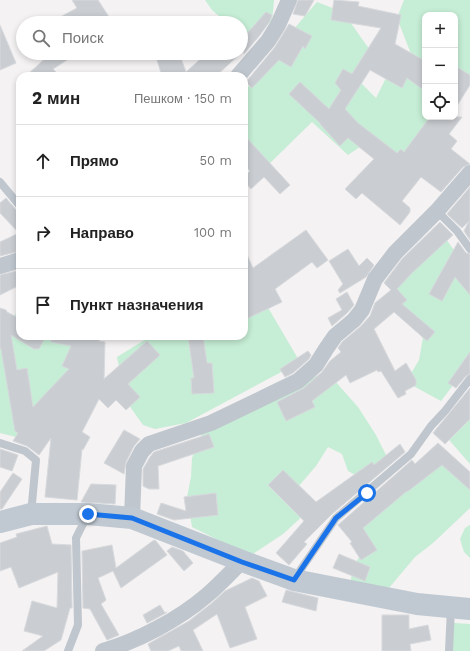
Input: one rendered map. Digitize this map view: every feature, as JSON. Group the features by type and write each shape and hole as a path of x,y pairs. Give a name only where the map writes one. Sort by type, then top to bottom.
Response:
{"street":[{"path":"241,72 268,41 278,25 289,0"},
{"path":"132,518 134,466 142,451 149,444 211,423 298,380 316,365 335,336 354,320 362,310 375,279 395,253 437,211 470,173"},
{"path":"0,266 16,261"},
{"path":"0,522 30,514 88,514 132,518 242,562 294,580 417,604 461,608"},
{"path":"104,651 122,645 176,618 206,596 242,562"}],"lane":[{"path":"0,182 16,201"},
{"path":"437,211 457,232 470,249"},
{"path":"294,580 336,518 411,454 431,426 470,379"},
{"path":"0,443 26,451 36,460 30,514"},
{"path":"68,651 78,625 76,538 88,514"},
{"path":"449,651 461,608"}],"green space":[{"path":"205,0 274,0 272,21 250,42 248,40 248,16 219,16 212,10"},
{"path":"404,0 470,0 470,85 458,81 458,12 422,12 422,64 413,59 397,18"},
{"path":"317,2 343,12 372,53 356,78 376,98 393,64 422,78 422,120 443,120 410,162 370,140 348,155 312,122 266,167 248,147 248,87 289,52 293,30"},
{"path":"440,231 470,272 470,363 441,401 406,382 419,360 424,332 394,299 398,269"},
{"path":"260,294 300,362 186,423 155,429 143,425 126,401 117,357 145,340 248,340 248,296"},
{"path":"16,313 16,340 72,340 73,356 66,385 24,439 0,433 0,341 9,330"},
{"path":"326,371 358,407 376,435 388,459 364,480 348,471 342,454 328,447 316,466 292,494 307,512 283,534 250,556 192,527 187,497 191,477 192,458 203,431 268,401"},
{"path":"470,397 470,464 443,433"},
{"path":"442,455 470,483 470,508 433,543 415,557 383,595 350,584 353,568 364,548 350,526"},
{"path":"470,525 470,558 464,552 460,539 465,528"},
{"path":"454,623 470,624 470,651 452,651"}],"building":[{"path":"72,0 98,0 108,16 62,16 77,8"},
{"path":"298,0 314,0 305,16 293,14"},
{"path":"334,0 359,2 358,6 401,15 395,44 422,59 422,89 407,78 402,88 370,70 345,109 358,123 397,153 401,149 404,152 428,120 458,120 458,117 462,117 449,134 457,141 451,149 470,164 463,167 441,192 421,177 402,201 410,208 410,212 400,225 362,193 356,199 345,189 374,159 348,138 340,146 320,123 289,94 300,82 329,109 341,90 335,83 343,69 352,74 381,28 331,20"},
{"path":"266,12 272,15 270,21 248,49 248,32"},
{"path":"289,24 312,36 305,49 303,46 291,67 279,60 252,88 248,84 248,80 275,47"},
{"path":"0,25 16,63 0,70"},
{"path":"43,60 67,60 53,69 56,72 30,72"},
{"path":"157,60 182,60 186,72 161,72"},
{"path":"199,60 233,60 220,72 186,72"},
{"path":"458,68 470,75 470,85 458,104"},
{"path":"248,139 290,185 280,194 264,177 251,189 248,186 248,173 250,171 248,169"},
{"path":"470,187 470,240 464,231 469,221 462,228 447,214"},
{"path":"6,198 16,210 16,230 0,213 0,203"},
{"path":"440,222 453,235 397,289 407,300 402,304 435,332 427,341 394,312 374,329 395,371 406,363 416,380 416,385 405,391 406,394 398,398 381,371 378,372 377,370 350,383 346,375 312,401 315,407 286,421 277,402 304,388 322,372 330,361 341,352 338,348 342,342 361,326 370,316 375,303 391,290 384,283 402,259"},
{"path":"306,230 328,260 317,268 312,262 275,289 282,302 248,318 248,257 253,268"},
{"path":"16,234 16,252 0,256 0,242"},
{"path":"458,242 466,253 470,254 470,295 455,277 442,301 429,294"},
{"path":"348,249 359,266 367,258 374,265 366,277 340,293 338,290 343,284 329,261"},
{"path":"16,271 16,287 0,295 0,275"},
{"path":"347,292 354,305 332,326 328,318 342,310 336,299"},
{"path":"0,308 16,317 16,338 11,335 17,370 27,368 33,407 69,369 62,366 71,346 51,342 51,340 99,340 105,342 104,379 147,341 160,355 128,384 140,397 126,410 116,400 108,408 99,399 82,432 90,437 83,450 82,449 77,500 45,497 51,438 39,455 27,446 13,441 18,433 15,431 0,348"},
{"path":"19,340 44,340 39,349 34,349"},
{"path":"189,340 204,340 207,363 212,363 214,393 192,394 191,378 194,378"},
{"path":"308,351 311,355 309,359 293,373 285,377 280,369"},
{"path":"470,352 470,374 466,376 456,388 448,383"},
{"path":"470,388 470,419 445,444 433,433"},
{"path":"124,430 140,439 134,446 126,462 124,474 104,463"},
{"path":"209,434 214,447 158,466 159,489 149,489 143,486 143,469 154,452"},
{"path":"438,443 470,472 470,490 442,465 407,491 363,528 377,550 361,560 350,543 352,542 338,525 412,460 415,464"},
{"path":"400,444 405,452 332,514 304,542 307,544 289,565 276,553 304,521 268,485 283,470 316,502 372,462 374,465"},
{"path":"0,449 18,455 12,471 0,467"},
{"path":"13,473 22,479 2,509 0,509 0,492"},
{"path":"91,484 116,485 115,504 81,502"},
{"path":"216,493 218,515 174,520 157,514 161,503 186,511 184,497"},
{"path":"47,526 52,544 71,545 72,608 70,608 61,640 44,651 22,651 43,636 24,631 32,601 57,608 58,572 19,588 11,567 0,571 0,543 17,537 16,534"},
{"path":"154,540 167,555 121,588 113,571 98,578 106,600 101,604 119,635 107,640 90,609 83,608 82,551 112,545 116,568"},
{"path":"172,547 183,551 193,563 184,571 167,551"},
{"path":"339,554 370,567 365,581 333,568"},
{"path":"252,578 259,581 267,596 245,607 257,639 230,648 217,614 193,630 203,651 181,651 179,646 168,651 151,651 148,644 189,621 225,591"},
{"path":"286,590 318,598 316,611 282,602"},
{"path":"160,605 165,613 167,612 147,623 143,615"},
{"path":"382,615 409,615 409,629 428,625 431,640 410,644 411,651 382,651"}],"route":[{"path":"88,514 132,518 242,562 294,580 336,518 367,493"}]}
